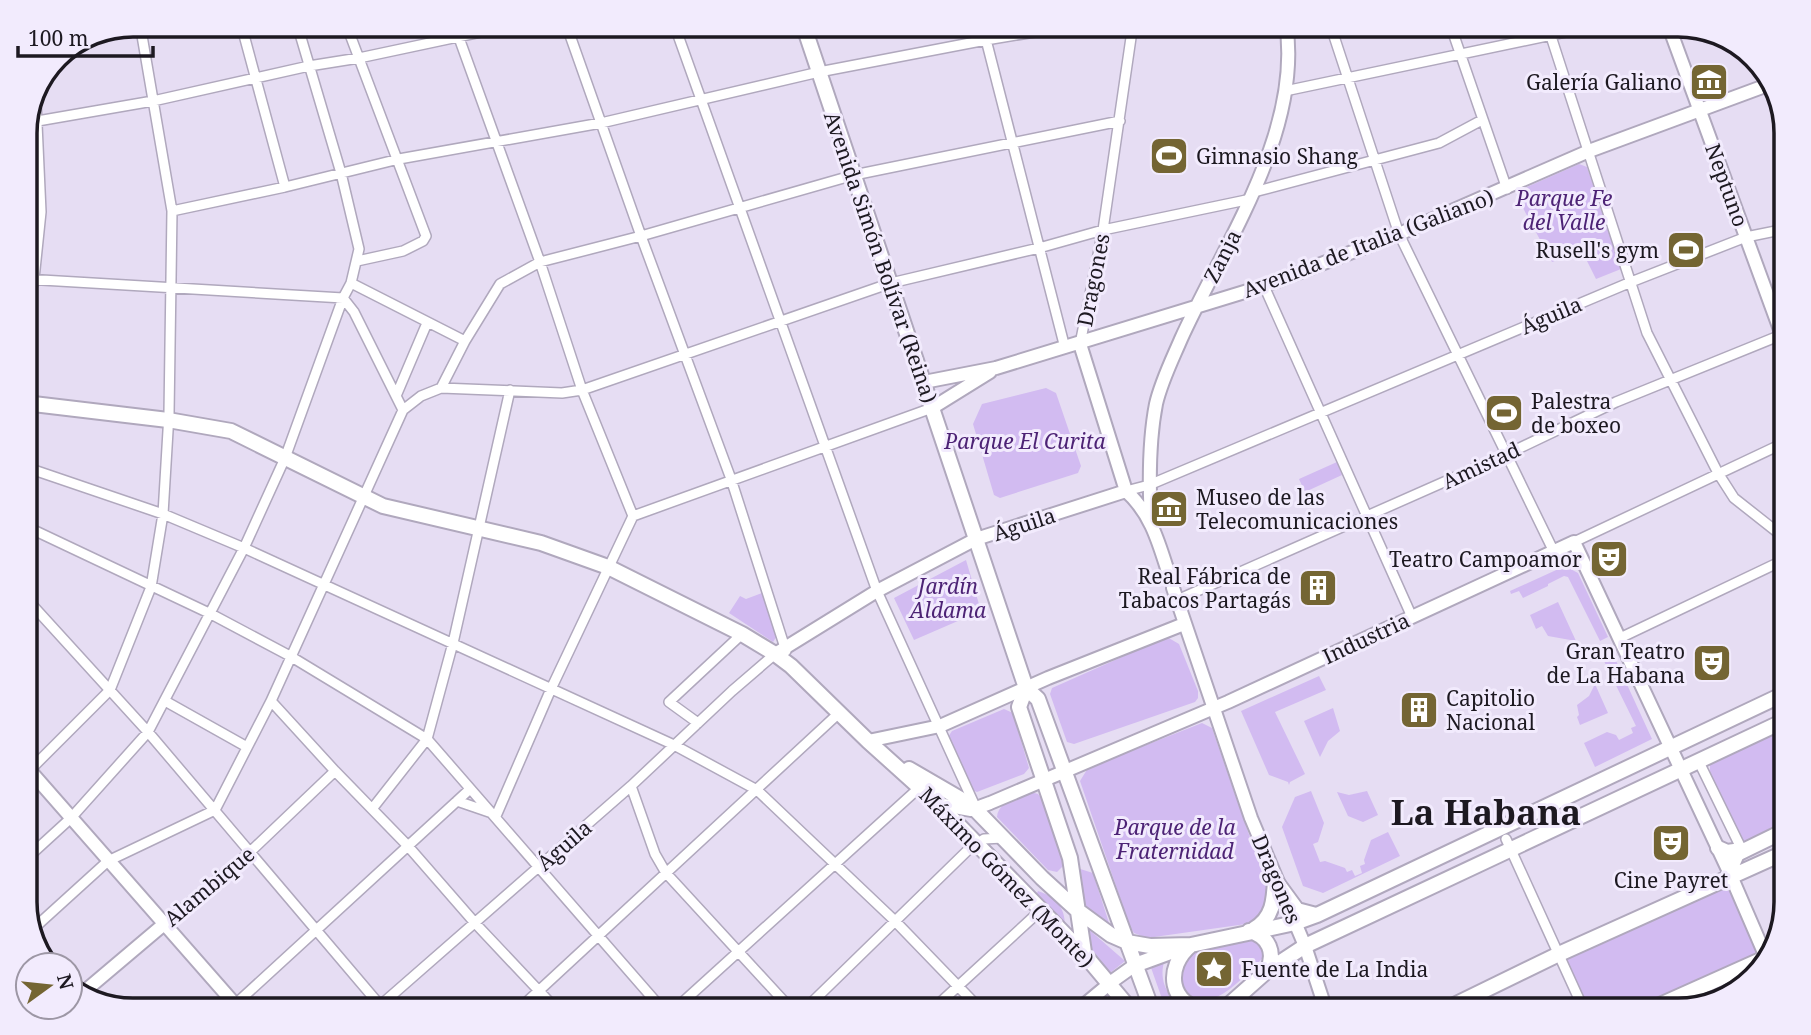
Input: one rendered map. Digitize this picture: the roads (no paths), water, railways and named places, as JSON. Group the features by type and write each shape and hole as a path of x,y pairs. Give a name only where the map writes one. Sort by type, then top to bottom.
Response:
{"main road":[{"name":"Avenida Simón Bolívar (Reina)","path":"807,37 1026,688 1038,699 1127,942"},
{"name":"Máximo Gómez (Monte)","path":"37,404 231,430 394,510 541,543 608,567 742,635 780,650 791,666 920,786 1042,909 1121,998"},
{"name":"Avenida Simón Bolívar (Reina)","path":"1026,688 1019,707 1070,858 1084,954"},
{"path":"1237,998 1268,971 1305,946 1482,862 1511,840 1670,749 1774,699"},
{"path":"1767,703 1774,712"},
{"path":"1135,965 1191,945 1295,923 1317,915 1473,842 1511,840 1682,776 1699,762 1774,726"},
{"name":"Máximo Gómez (Monte)","path":"873,745 976,809 1042,878 1077,910 1111,935 1127,942 1147,998"},
{"path":"1718,849 1727,852 1742,850 1774,835"},
{"path":"1473,842 1480,842 1487,850 1487,857 1482,862"},
{"path":"1731,876 1734,859 1742,850"},
{"path":"1469,998 1559,954 1774,857"},
{"path":"1042,878 1055,880 1062,877 1069,866 1070,858"},
{"path":"1275,880 1297,910 1317,915"},
{"path":"1249,931 1263,923 1271,911 1275,880"},
{"path":"1249,931 1268,943 1272,957 1268,971"},
{"path":"1127,942 1150,946 1191,945"},
{"path":"1182,998 1175,987 1175,963 1191,945"},
{"path":"1686,997 1748,968"}],"street":[{"path":"37,760 110,690 151,587 163,514 169,420 172,211 141,37"},
{"path":"244,37 285,187"},
{"path":"37,849 71,818 148,732 244,548 285,458 343,298 351,283 359,248 341,173 301,37"},
{"path":"351,37 399,159 425,239 403,251 357,261"},
{"path":"38,121 153,101 309,66 458,37 540,262 582,390 633,516"},
{"path":"571,37 731,479 780,650"},
{"path":"679,37 877,591 976,809"},
{"path":"985,37 1065,348"},
{"path":"172,211 399,159 601,123 819,72 1004,37"},
{"name":"Dragones","path":"1131,37 1103,230 1080,344 1126,491 1140,503 1151,522 1212,708 1275,880 1305,946 1322,998"},
{"name":"Zanja","path":"1149,485 1156,404 1195,308 1253,196 1276,128 1285,91 1287,37"},
{"path":"1333,37 1399,234 1554,552"},
{"path":"1455,37 1507,189"},
{"path":"1285,91 1541,37"},
{"path":"1551,37 1647,333 1717,473 1734,498 1774,530"},
{"name":"Neptuno","path":"1673,37 1774,310"},
{"name":"Avenida de Italia (Galiano)","path":"924,382 996,368 1264,286 1399,234 1589,152 1762,87"},
{"path":"39,922 108,861 215,810 271,701 403,410 421,396 442,388 562,393 582,390 891,283 1253,196 1438,143 1482,120"},
{"path":"442,388 465,341 500,285 540,262 854,175 1120,121"},
{"path":"37,172 41,212 37,234"},
{"name":"Águila","path":"392,998 780,650 877,591 976,539 1149,485 1631,282 1746,237 1774,231"},
{"path":"37,279 343,298 354,312 403,410"},
{"path":"351,283 465,341"},
{"path":"1264,286 1412,617"},
{"path":"396,396 426,323"},
{"name":"Amistad","path":"1173,590 1367,517 1616,402 1774,342"},
{"name":"Avenida de Italia (Galiano)","path":"932,408 996,368"},
{"path":"372,809 427,739 453,643 510,390"},
{"path":"495,815 633,516 932,408"},
{"name":"Industria","path":"938,804 976,809 1064,772 1412,617 1774,447"},
{"path":"37,471 163,514 244,548 674,745 757,790 894,920 968,998"},
{"name":"Dragones","path":"1149,485 1151,522"},
{"path":"37,532 211,614 290,656 427,739 652,998"},
{"path":"1574,542 1763,946"},
{"path":"1620,638 1774,565"},
{"path":"37,610 148,732 371,998"},
{"path":"873,745 940,726 1184,624"},
{"path":"698,723 669,702 742,635"},
{"path":"164,701 247,747"},
{"path":"271,701 546,998"},
{"path":"531,998 839,713"},
{"path":"1699,762 1742,850"},
{"name":"Alambique","path":"90,988 250,852 335,771"},
{"path":"37,782 226,998"},
{"path":"631,786 655,854 666,873 781,998"},
{"path":"688,998 920,786"},
{"path":"247,998 407,845 469,790"},
{"path":"457,801 495,815"},
{"path":"816,998 976,843 992,838 1004,838"},
{"path":"1511,840 1579,998"},
{"path":"945,998 1042,909"},
{"path":"1092,998 1135,965"}],"place":[{"name":"Galería Galiano","path":"1709,82"},
{"name":"Gimnasio Shang","path":"1169,156"},
{"name":"Rusell's gym","path":"1686,250"},
{"name":"Palestra de boxeo","path":"1504,413"},
{"name":"Museo de las Telecomunicaciones","path":"1169,509"},
{"name":"Teatro Campoamor","path":"1609,559"},
{"name":"Real Fábrica de Tabacos Partagás","path":"1318,588"},
{"name":"Gran Teatro de La Habana","path":"1712,663"},
{"name":"Capitolio Nacional","path":"1419,710"},
{"name":"Cine Payret","path":"1671,843"},
{"name":"Fuente de La India","path":"1214,969"}],"district":[{"name":"La Habana","path":"1486,811"}],"park label":[{"name":"Parque Fe del Valle","path":"1564,210"},
{"name":"Parque El Curita","path":"1025,441"},
{"name":"Jardín Aldama","path":"948,598"},
{"name":"Parque de la Fraternidad","path":"1175,839"}]}
